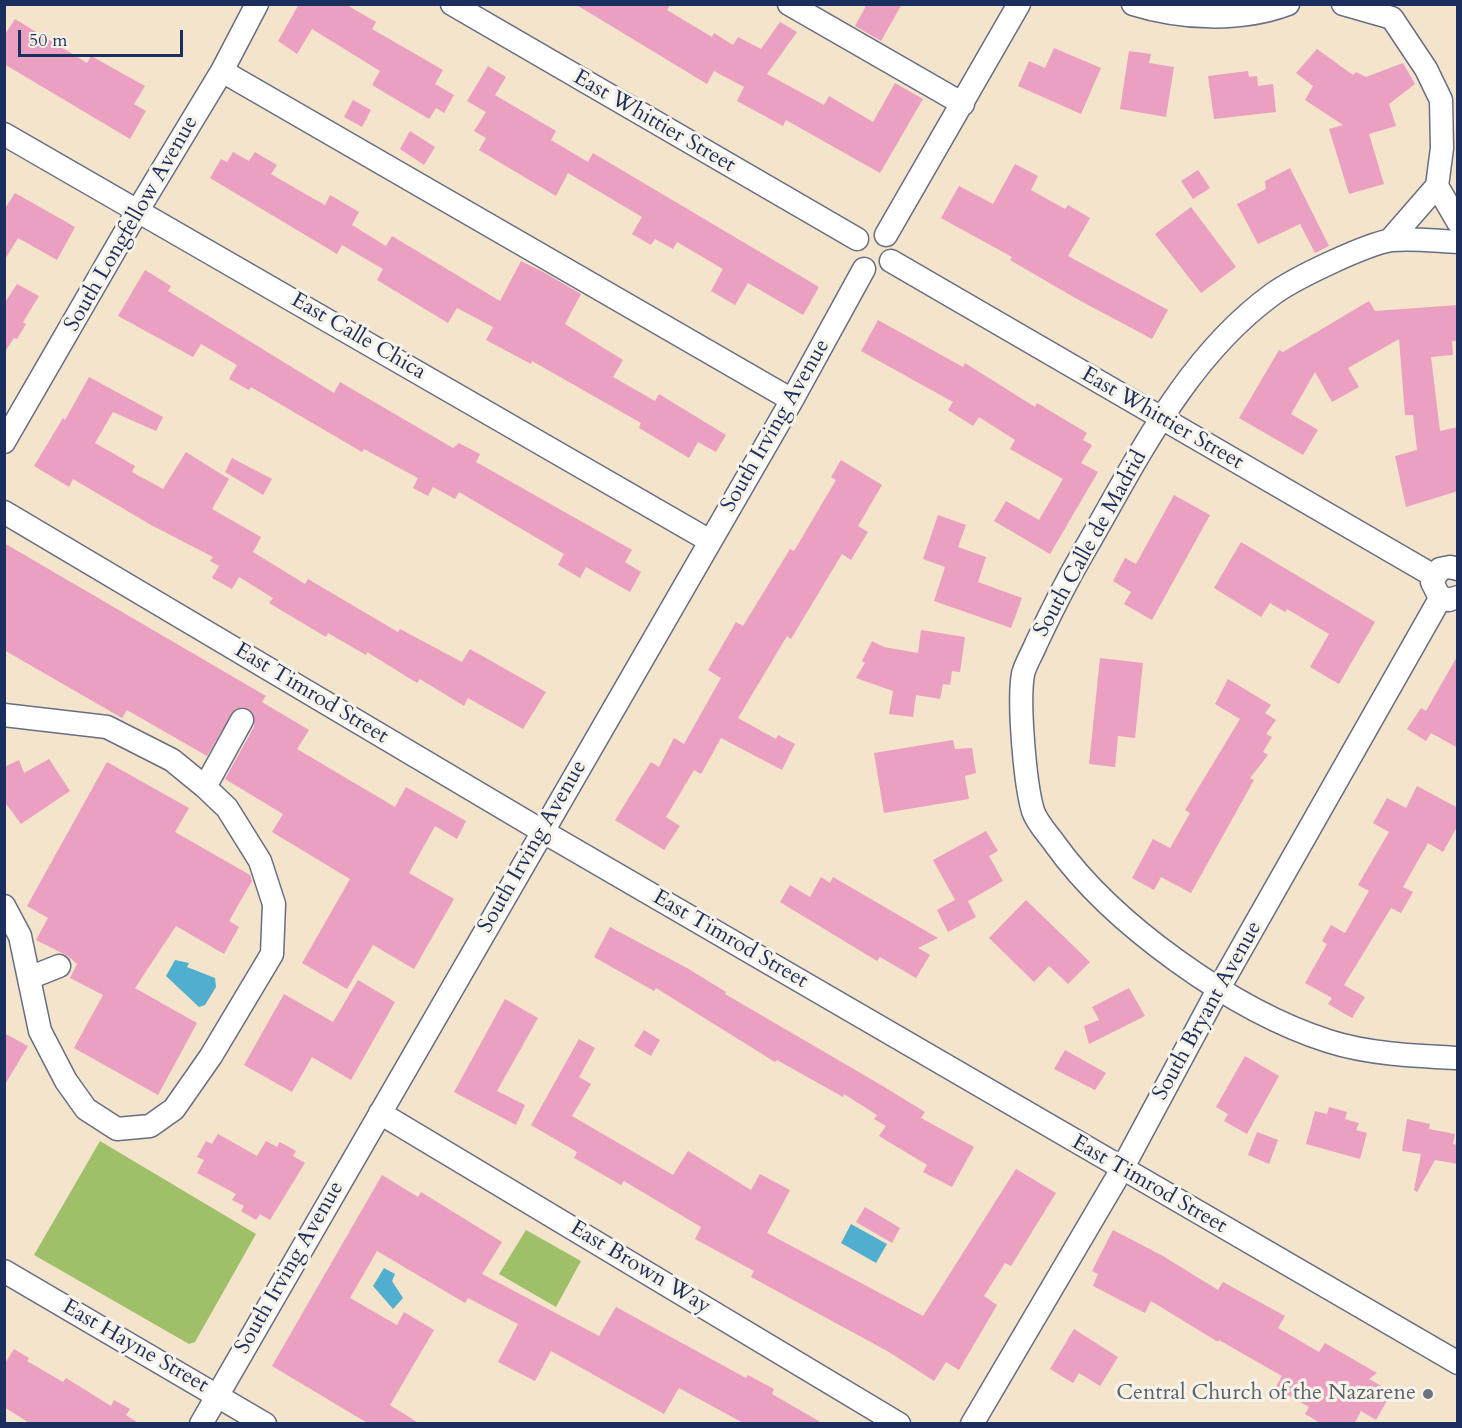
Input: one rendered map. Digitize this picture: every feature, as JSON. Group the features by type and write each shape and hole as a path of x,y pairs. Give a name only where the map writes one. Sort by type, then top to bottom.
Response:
{"street":[{"name":"South Longfellow Avenue","path":"4,442 138,210 222,71 257,4"},
{"name":"East Whittier Street","path":"452,4 857,239"},
{"path":"789,4 963,104"},
{"path":"886,235 1019,4"},
{"path":"1133,4 1158,12 1213,16 1271,10 1288,4"},
{"path":"1343,4 1392,11 1426,69 1441,100 1442,148 1437,186 1390,240"},
{"path":"222,71 792,400"},
{"name":"East Calle Chica","path":"4,134 710,541"},
{"path":"1437,186 1458,222"},
{"path":"867,232 886,235 893,245 891,261 878,271 864,269 855,259 854,245 857,239 867,232"},
{"name":"South Calle de Madrid","path":"1458,242 1390,240 1330,263 1274,294 1226,337 1194,372 1161,419 1056,600 1023,674 1023,740 1034,814 1066,860 1110,907 1161,949 1219,988 1276,1019 1329,1041 1411,1056 1458,1058"},
{"name":"East Whittier Street","path":"891,261 1434,576"},
{"name":"South Irving Avenue","path":"201,1424 792,400 864,269"},
{"name":"East Timrod Street","path":"4,512 542,831 1458,1363"},
{"path":"1450,597 1433,588 1434,576 1445,567 1458,569"},
{"name":"South Bryant Avenue","path":"972,1424 1122,1169 1219,988 1450,597"},
{"path":"4,715 106,727 172,760 205,787 227,808 260,861 274,904 272,954 212,1056 174,1109 150,1126 117,1129 86,1109 66,1081 40,1031 20,936 4,906"},
{"path":"205,787 242,720"},
{"path":"29,978 59,966"},
{"name":"East Brown Way","path":"380,1113 899,1424"},
{"name":"East Hayne Street","path":"4,1271 265,1424"}],"green space":[{"path":"100,1141 256,1234 195,1342 189,1344 34,1255"},
{"path":"526,1230 581,1261 556,1307 499,1274"}],"water":[{"path":"175,960 189,963 187,967 215,978 216,987 205,1005 199,1007 166,976"},
{"path":"851,1224 887,1244 876,1263 841,1243"},
{"path":"384,1268 395,1274 392,1281 403,1298 393,1309 373,1286"}],"building":[{"path":"299,4 345,4 376,22 372,29 443,70 435,84 454,95 444,113 436,108 429,119 372,85 380,71 312,29 297,54 278,41"},
{"path":"575,4 671,4 667,10 712,37 714,33 733,45 738,37 761,49 780,22 797,32 767,74 824,105 829,96 873,122 895,83 923,99 880,173 786,120 783,126 737,101 744,87 714,71 707,84"},
{"path":"867,4 902,4 881,41 855,26"},
{"path":"15,19 87,63 91,56 145,86 134,104 146,111 130,139 4,64 4,36"},
{"path":"1054,48 1101,68 1081,114 1018,86 1029,61 1045,68"},
{"path":"1317,49 1353,75 1356,72 1366,77 1403,63 1415,84 1389,104 1396,126 1369,134 1384,184 1349,194 1329,129 1343,125 1305,100 1313,86 1296,73"},
{"path":"1129,51 1151,54 1149,63 1174,67 1166,117 1120,109"},
{"path":"488,66 506,77 495,95 556,131 551,140 588,162 593,153 819,287 803,315 748,283 735,305 711,291 723,269 677,242 673,249 655,239 651,245 632,234 642,217 568,173 556,196 479,150 486,138 474,131 486,112 467,101"},
{"path":"1248,71 1249,77 1257,76 1258,86 1273,84 1276,112 1214,119 1208,76"},
{"path":"353,100 371,110 362,127 344,117"},
{"path":"410,131 435,147 424,165 400,149"},
{"path":"233,152 249,161 255,152 277,165 271,174 307,195 325,205 330,195 359,212 352,225 386,246 392,236 500,301 521,261 581,294 565,324 623,360 613,377 655,401 659,394 726,435 716,452 698,442 689,458 639,428 641,423 532,361 531,364 486,340 493,327 457,308 448,323 377,280 383,269 342,245 337,254 210,178 221,159 227,162"},
{"path":"1015,164 1038,176 1031,190 1065,209 1068,205 1090,218 1068,256 1168,310 1152,339 1077,299 1010,260 1012,257 941,218 959,186 993,204"},
{"path":"1290,168 1329,246 1315,253 1300,224 1258,244 1237,204 1266,189 1265,181"},
{"path":"1198,170 1210,188 1193,199 1181,181"},
{"path":"15,193 75,227 57,260 18,238 4,261 4,210"},
{"path":"1191,207 1236,267 1201,293 1155,234"},
{"path":"145,270 171,286 168,291 334,393 340,382 453,448 459,443 480,454 476,462 632,550 625,562 641,572 630,592 586,567 580,578 558,565 564,554 459,492 455,499 433,487 428,496 413,488 418,478 364,449 362,452 251,387 249,390 229,379 237,365 201,344 193,357 118,316"},
{"path":"17,284 39,296 23,322 26,324 17,339 14,338 4,353 4,304"},
{"path":"1369,301 1375,311 1458,305 1458,341 1452,341 1453,355 1431,357 1440,431 1458,427 1458,491 1406,507 1395,456 1417,450 1413,415 1405,415 1399,339 1348,368 1359,387 1332,402 1315,372 1291,414 1318,430 1303,455 1239,418 1279,350 1283,352"},
{"path":"878,320 963,367 965,363 1035,407 1037,403 1087,433 1083,440 1092,445 1081,463 1098,472 1050,554 994,521 1006,501 1039,520 1063,479 1010,449 1015,440 979,417 973,426 948,410 953,402 861,351"},
{"path":"89,377 163,417 156,431 113,412 95,443 135,466 132,472 163,489 186,452 229,479 212,509 261,537 253,552 305,584 308,579 398,632 400,629 462,662 470,649 546,692 523,729 468,698 464,706 420,679 417,683 367,652 366,655 328,633 326,637 269,603 273,598 239,577 232,589 212,578 219,566 210,561 213,557 151,525 73,479 69,487 34,466 63,418 65,420"},
{"path":"232,458 272,479 263,495 225,472"},
{"path":"841,460 882,485 858,526 868,532 851,560 842,554 791,639 787,636 738,718 776,739 778,735 795,744 782,770 721,738 701,774 694,770 666,817 680,826 664,850 615,820 651,762 659,767 674,738 684,744 721,678 708,670 736,622 743,626 790,549 794,551 836,480 831,477"},
{"path":"1174,495 1210,515 1152,620 1124,604 1131,592 1113,581 1125,558 1136,564"},
{"path":"938,515 966,525 958,547 986,557 978,582 1022,598 1011,628 934,601 945,567 923,559"},
{"path":"1241,542 1375,622 1339,684 1310,667 1329,634 1287,609 1285,612 1270,603 1261,617 1214,588"},
{"path":"4,543 266,696 262,702 309,730 297,749 395,807 406,787 466,821 457,839 435,826 409,873 454,899 414,969 373,945 347,989 302,963 350,879 272,832 283,814 225,779 254,727 253,713 242,707 235,709 207,756 127,710 122,718 4,650"},
{"path":"921,630 965,637 960,672 952,671 950,685 943,684 940,699 916,695 913,717 889,714 893,691 856,678 865,663 862,661 872,641 884,647 918,653"},
{"path":"1458,655 1458,748 1431,733 1426,741 1407,729 1421,708 1426,711"},
{"path":"1100,658 1143,663 1135,738 1118,736 1115,767 1089,764"},
{"path":"1228,679 1271,705 1265,713 1276,720 1266,734 1272,737 1263,752 1268,755 1250,778 1254,780 1191,893 1161,877 1154,890 1132,878 1153,839 1170,848 1190,813 1185,810 1240,719 1215,704"},
{"path":"953,740 955,749 972,748 976,773 965,776 969,799 884,813 874,753"},
{"path":"49,759 70,791 21,824 4,801 4,767 19,760 24,773"},
{"path":"107,762 189,808 175,832 250,875 252,881 229,921 239,927 224,954 176,926 135,988 197,1023 158,1095 74,1048 103,995 70,978 77,964 68,956 36,940 48,918 27,906"},
{"path":"1417,786 1458,808 1458,825 1443,852 1428,843 1403,887 1413,892 1401,913 1391,908 1344,985 1365,997 1352,1018 1328,1004 1332,998 1305,983 1327,944 1322,941 1331,925 1345,933 1369,891 1358,885 1389,832 1373,823 1387,798 1406,808"},
{"path":"986,831 998,851 989,856 1003,881 968,901 976,917 948,932 937,910 955,900 933,860"},
{"path":"821,877 830,883 833,877 938,938 918,948 930,955 916,978 880,957 877,961 780,902 790,885 810,897"},
{"path":"1026,900 1090,962 1068,984 1049,966 1034,982 989,938"},
{"path":"610,927 687,968 726,992 725,994 881,1085 925,1112 921,1118 974,1147 952,1187 923,1172 927,1165 879,1136 886,1126 874,1119 877,1115 844,1094 843,1097 777,1060 775,1062 656,988 654,991 594,957"},
{"path":"358,980 395,1002 351,1080 312,1057 292,1092 244,1065 284,994 333,1022"},
{"path":"1129,988 1145,1016 1089,1044 1084,1026 1099,1020 1092,1007"},
{"path":"505,999 538,1018 497,1091 525,1105 516,1125 454,1092"},
{"path":"644,1030 660,1040 651,1056 634,1046"},
{"path":"4,1033 28,1046 4,1086"},
{"path":"579,1039 595,1048 579,1077 591,1084 572,1116 673,1175 688,1151 751,1190 760,1174 790,1190 767,1233 923,1316 1016,1169 1056,1193 1011,1266 1005,1263 984,1296 997,1305 959,1370 946,1362 934,1381 889,1352 751,1277 754,1271 695,1239 701,1227 624,1181 621,1185 574,1158 577,1152 531,1125"},
{"path":"1065,1050 1106,1073 1095,1090 1054,1069"},
{"path":"1245,1056 1279,1076 1247,1134 1224,1121 1228,1114 1216,1107"},
{"path":"1329,1107 1347,1112 1345,1119 1359,1123 1356,1130 1367,1133 1360,1159 1306,1144 1315,1111 1327,1114"},
{"path":"1407,1119 1430,1124 1429,1129 1455,1134 1453,1144 1458,1145 1458,1164 1435,1160 1417,1192 1414,1190 1421,1154 1402,1151"},
{"path":"1257,1132 1278,1140 1269,1164 1248,1155"},
{"path":"218,1134 257,1156 266,1141 277,1147 280,1142 296,1151 293,1156 305,1163 270,1220 260,1214 256,1220 241,1211 244,1206 232,1200 236,1194 197,1173 204,1160 197,1157 206,1141 212,1144"},
{"path":"382,1175 418,1197 421,1192 502,1242 482,1274 599,1336 616,1307 746,1378 748,1375 774,1389 772,1394 824,1424 745,1424 679,1388 664,1414 551,1351 535,1381 498,1362 518,1324 468,1298 465,1303 377,1251 350,1298 397,1325 404,1312 434,1330 390,1405 420,1424 369,1424 272,1366"},
{"path":"865,1207 900,1228 892,1243 856,1222"},
{"path":"1113,1230 1163,1256 1218,1290 1223,1282 1285,1316 1278,1328 1319,1352 1325,1343 1377,1373 1369,1379 1392,1392 1376,1420 1361,1411 1354,1424 1322,1424 1305,1414 1309,1407 1275,1388 1282,1376 1219,1340 1218,1342 1151,1301 1145,1313 1093,1286 1098,1274 1092,1271"},
{"path":"1074,1329 1118,1357 1100,1386 1079,1373 1073,1383 1050,1369"},
{"path":"14,1349 29,1358 27,1361 63,1382 66,1378 111,1406 114,1400 130,1409 126,1415 140,1424 31,1424 4,1407 4,1365"}],"place":[{"name":"Central Church of the Nazarene","path":"1428,1394"}]}
